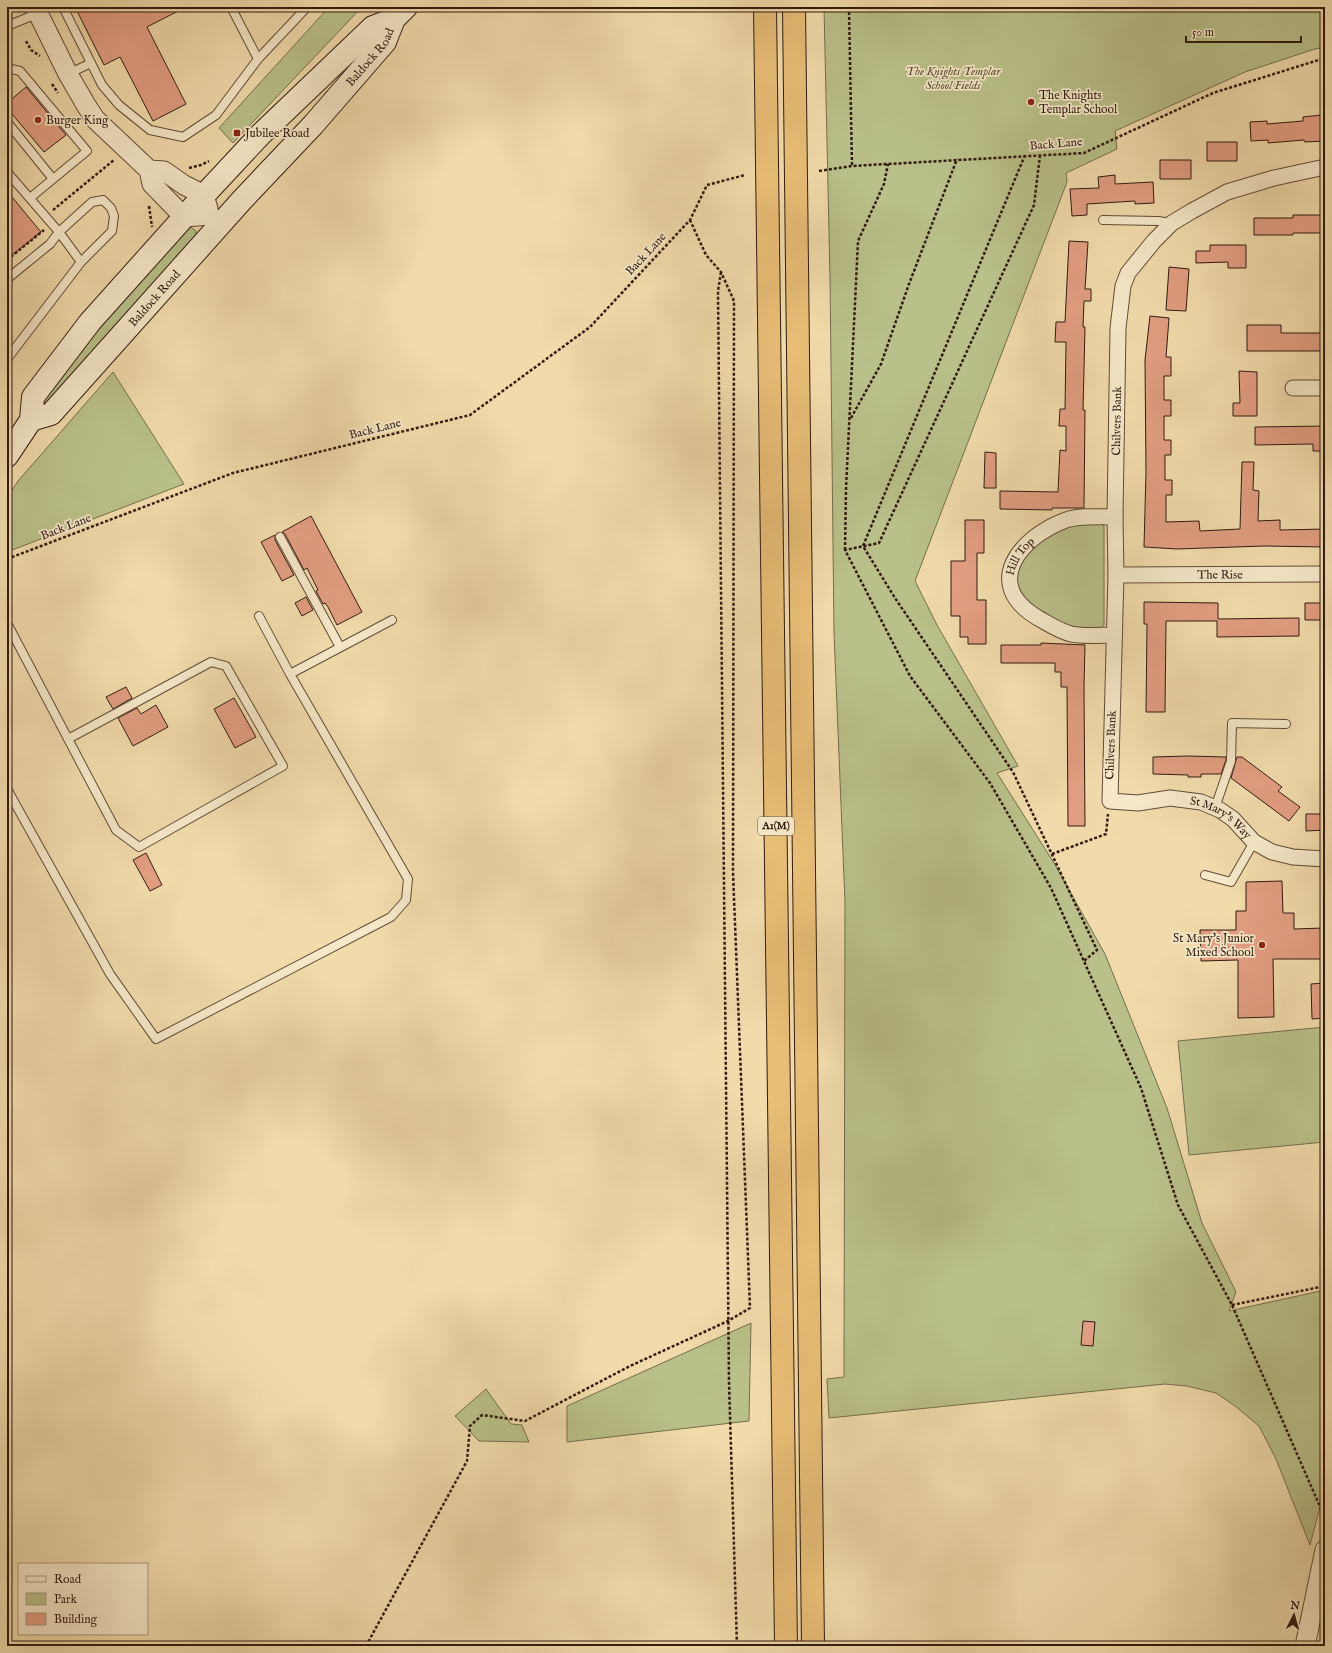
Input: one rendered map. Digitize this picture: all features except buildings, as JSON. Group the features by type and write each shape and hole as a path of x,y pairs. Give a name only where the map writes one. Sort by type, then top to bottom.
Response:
{"highway":[{"name":"A1(M)","path":"766,7 786,1646"},
{"name":"A1(M)","path":"794,7 813,1646"}],"main road":[{"name":"Baldock Road","path":"7,456 31,420 33,397 90,322 184,217 211,212 313,125 385,42 400,13"},
{"name":"Baldock Road","path":"31,420 51,414 211,212 261,134 373,27 400,13"}],"street":[{"path":"37,10 68,74 86,105 96,118 148,170 152,184 184,217"},
{"name":"Chilvers Bank","path":"1110,801 1116,575 1115,517 1118,328 1123,286 1128,273 1154,241 1172,223 1192,211 1227,192 1274,178 1325,167"},
{"path":"148,170 164,172 184,186 211,212"},
{"path":"1293,388 1325,388"},
{"name":"Hill Top","path":"1114,635 1072,634 1058,630 1029,613 1021,606 1015,598 1010,582 1011,569 1014,560 1024,546 1038,534 1068,519 1079,517 1115,517"},
{"name":"The Rise","path":"1116,575 1325,574"},
{"name":"St Mary's Way","path":"1110,801 1138,803 1170,798 1201,802 1215,808 1233,820 1254,842 1272,852 1293,857 1325,860"},
{"path":"1305,1646 1325,1550"}],"lane":[{"path":"63,7 102,85 119,105 150,130 183,138 216,115 258,59 307,7"},
{"path":"231,7 258,59"},
{"path":"7,26 37,10"},
{"path":"68,74 91,63"},
{"path":"7,72 11,69 20,72 87,151 30,198"},
{"path":"7,122 53,179"},
{"path":"7,172 58,232 81,262"},
{"path":"7,279 50,244 58,232 92,202 102,200 111,208 114,216 112,231 81,262 7,359"},
{"path":"1104,220 1172,223"},
{"path":"280,537 340,647"},
{"path":"7,789 110,974 156,1039 391,917 406,900 408,879 290,674 259,616"},
{"path":"290,674 392,620"},
{"path":"7,623 68,739 116,830 139,847 284,766 226,666 211,662 68,739"},
{"path":"1215,808 1231,761 1232,723 1286,724"},
{"path":"1205,875 1231,882 1254,842"}],"path":[{"path":"849,7 852,166"},
{"name":"Back Lane","path":"819,171 852,166 1084,153 1213,93 1325,58"},
{"path":"845,550 879,543 1034,205 1040,155"},
{"path":"7,260 45,229 39,222 118,156"},
{"path":"863,546 1025,156"},
{"path":"851,418 881,364 909,284 957,159"},
{"path":"888,164 884,184 858,241 851,418 846,489 845,550 910,676 990,783 1051,888 1141,1088 1178,1205 1232,1304 1325,1518"},
{"name":"Back Lane","path":"7,559 233,473 470,415 590,327 690,220 707,185 745,175"},
{"path":"148,200 152,227"},
{"path":"366,1646 467,1461 470,1426 482,1414 526,1421 630,1366 728,1321 750,1308 734,872 734,301 722,272 706,255 690,220"},
{"path":"722,272 718,291 728,1321 732,1513 737,1646"},
{"path":"863,546 895,598 1013,772 1097,950 1084,961"},
{"path":"1052,854 1106,834 1110,801"},
{"path":"1232,1304 1325,1286"}],"green space":[{"path":"329,7 362,7 233,143 219,128"},
{"name":"The Knights Templar School Fields","path":"824,7 1325,7 1325,47 1245,72 1115,131 1117,149 1066,173 1067,182 915,581 937,625 1018,766 997,773 1054,863 1105,954 1167,1108 1202,1223 1236,1292 1229,1311 1325,1290 1325,1489 1310,1545 1276,1459 1259,1426 1235,1406 1216,1393 1187,1386 1165,1384 829,1418 827,1379 844,1377 845,902 834,633 830,277"},
{"path":"190,227 196,231 196,238 46,406 42,404 85,342 184,229"},
{"path":"113,372 184,484 7,552 7,498 18,481"},
{"path":"1097,522 1104,526 1104,625 1100,629 1074,631 1032,610 1016,585 1016,574 1026,549 1064,524"},
{"path":"1325,1027 1325,1142 1189,1155 1178,1041"},
{"path":"751,1323 749,1421 567,1442 567,1406"},
{"path":"486,1389 511,1424 522,1425 529,1442 479,1441 455,1416"}],"place":[{"name":"The Knights Templar School","path":"1031,102"},
{"name":"Burger King","path":"38,120"},
{"name":"Jubilee Road","path":"237,133"},
{"name":"St Mary's Junior Mixed School","path":"1262,945"}]}
